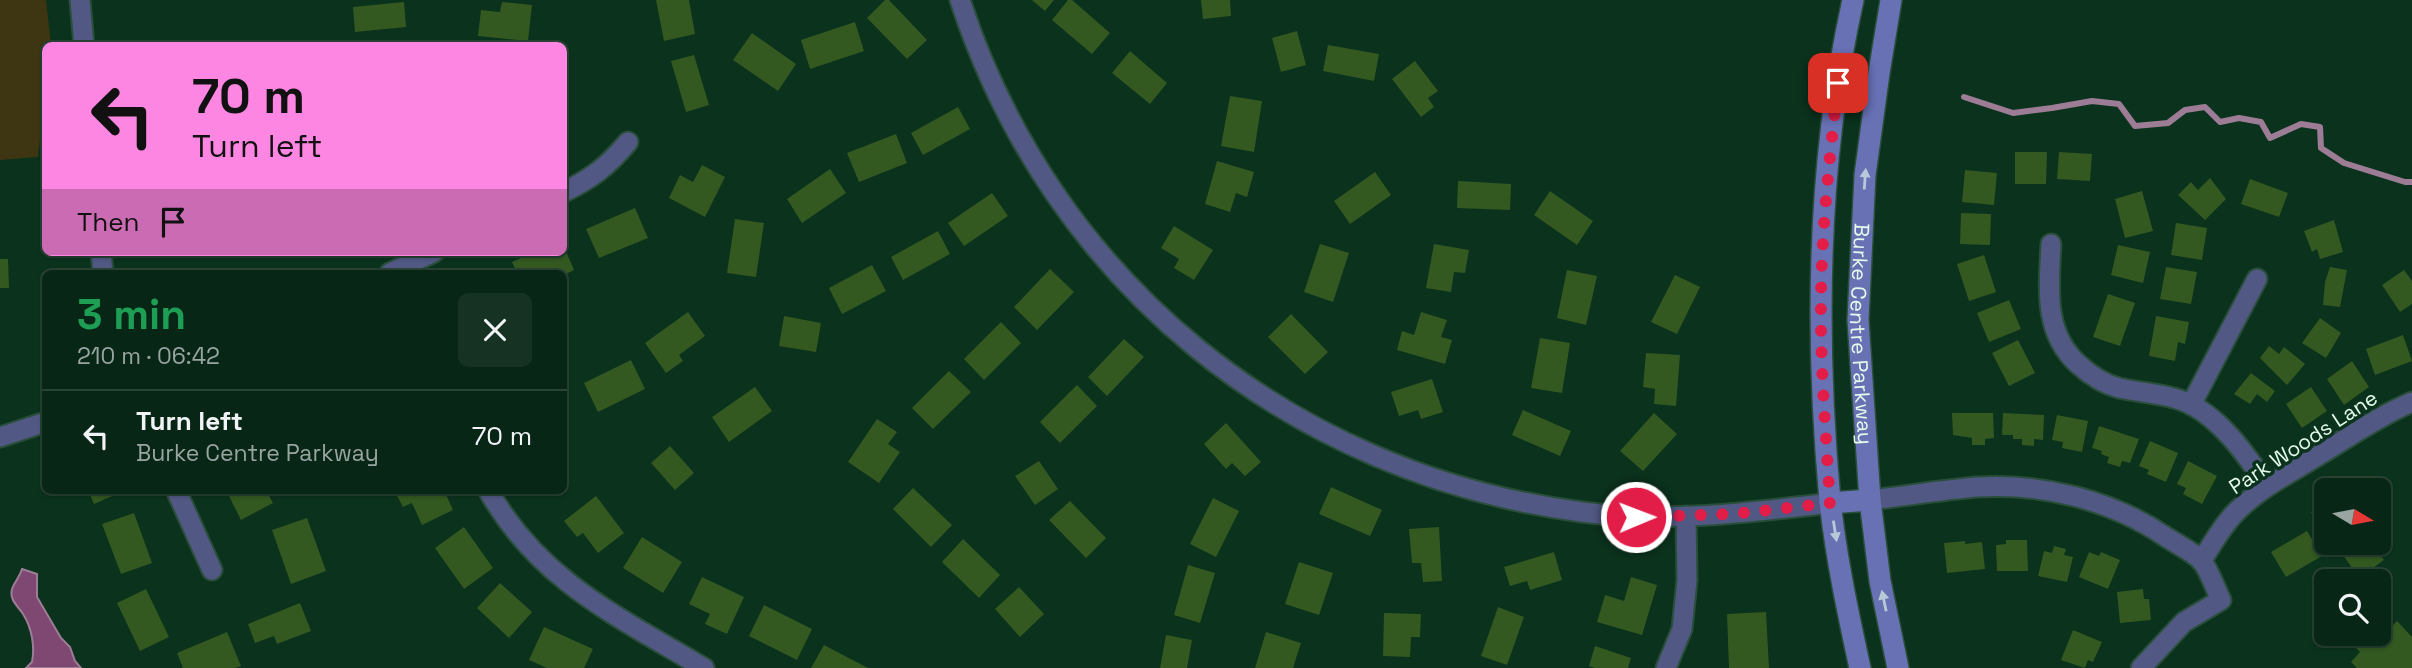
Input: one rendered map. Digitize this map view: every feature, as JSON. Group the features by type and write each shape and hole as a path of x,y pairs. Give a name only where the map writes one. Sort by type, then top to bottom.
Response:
{"main road":[{"name":"Burke Centre Parkway","path":"1853,0 1838,83 1827,182 1821,296 1830,503 1844,596 1860,668"},
{"name":"Burke Centre Parkway","path":"1891,0 1878,73 1865,175 1859,307 1870,500 1880,581 1898,668"},
{"path":"1830,503 1870,500"}],"street":[{"path":"80,0 84,42"},
{"path":"960,0 1001,102 1022,142 1061,202 1094,245 1131,288 1176,332 1245,385 1306,424 1382,460 1458,487 1523,503 1584,513 1636,517 1686,516 1734,514 1830,503"},
{"path":"567,191 591,179 608,166 628,142"},
{"path":"2051,244 2048,296 2050,313 2060,341 2071,358 2105,383 2191,405 2211,418 2239,447 2268,486"},
{"path":"396,270 426,256"},
{"path":"2191,405 2257,279"},
{"name":"Park Woods Lane","path":"2201,561 2234,514 2268,486 2397,408 2412,402"},
{"path":"0,437 42,423"},
{"path":"1870,500 1977,487 2045,490 2079,497 2118,510 2148,525 2201,561 2221,600 2184,622 2141,668"},
{"path":"178,494 212,570"},
{"path":"491,494 516,534 547,567 568,584 704,668"},
{"path":"1666,668 1682,629 1687,580 1686,516"}],"shaded area":[{"path":"0,0 46,0 51,42 42,42 42,123 38,157 0,160"},
{"path":"22,569 37,574 37,597 81,668 26,668 32,662 32,638 29,625 11,593"}],"building":[{"path":"656,0 689,0 695,34 664,41"},
{"path":"885,0 889,0 927,40 907,59 867,18"},
{"path":"1032,0 1054,0 1045,11"},
{"path":"1068,0 1072,0 1110,33 1092,54 1052,20"},
{"path":"1201,0 1230,0 1231,16 1203,19"},
{"path":"404,2 406,27 355,32 353,7"},
{"path":"502,2 532,5 528,41 478,36 481,10 500,12"},
{"path":"855,22 864,51 810,69 801,40"},
{"path":"1297,31 1306,65 1281,72 1272,38"},
{"path":"752,33 796,64 778,91 733,60"},
{"path":"1328,45 1379,54 1374,81 1323,71"},
{"path":"1130,51 1167,83 1150,104 1112,73"},
{"path":"694,55 709,105 686,112 671,61"},
{"path":"1415,61 1438,91 1428,98 1434,107 1421,117 1392,79"},
{"path":"1230,96 1262,101 1254,152 1221,146"},
{"path":"958,107 970,129 923,155 911,133"},
{"path":"896,134 907,163 859,182 847,153"},
{"path":"2015,152 2047,152 2046,184 2015,184"},
{"path":"2059,152 2092,154 2090,181 2057,179"},
{"path":"1217,161 1254,172 1247,197 1236,193 1230,212 1205,204"},
{"path":"702,165 725,177 705,217 669,198 680,175 693,182"},
{"path":"830,169 846,193 802,223 787,199"},
{"path":"1965,170 1997,173 1994,205 1962,202"},
{"path":"1375,172 1391,195 1350,224 1334,201"},
{"path":"2210,178 2226,199 2205,220 2178,195 2191,182 2198,190"},
{"path":"2250,179 2288,193 2279,217 2241,204"},
{"path":"1458,181 1511,184 1510,210 1457,208"},
{"path":"1550,191 1593,221 1577,245 1534,215"},
{"path":"2142,191 2153,231 2125,238 2115,199"},
{"path":"992,193 1008,216 964,246 948,223"},
{"path":"635,208 648,238 599,258 586,229"},
{"path":"1961,213 1991,214 1990,245 1960,244"},
{"path":"735,219 764,223 756,277 727,273"},
{"path":"2334,220 2343,252 2320,259 2317,249 2312,252 2304,231"},
{"path":"2176,223 2207,228 2202,260 2171,255"},
{"path":"1174,226 1213,250 1194,280 1174,268 1179,259 1161,248"},
{"path":"938,231 950,254 903,280 891,257"},
{"path":"1320,244 1349,253 1333,302 1304,292"},
{"path":"1434,244 1469,250 1465,273 1454,272 1451,292 1426,288"},
{"path":"2118,245 2150,252 2143,283 2111,275"},
{"path":"567,254 574,270 567,274 567,270 516,270 512,262 526,256"},
{"path":"1984,255 1996,292 1969,301 1957,264"},
{"path":"0,259 8,259 9,288 0,288"},
{"path":"872,265 886,291 842,314 829,288"},
{"path":"2166,267 2197,272 2191,304 2160,299"},
{"path":"2330,267 2347,270 2340,307 2323,305 2325,282"},
{"path":"1050,269 1074,292 1037,330 1014,307"},
{"path":"1567,270 1597,276 1586,325 1557,318"},
{"path":"2404,270 2412,281 2412,304 2400,312 2382,285"},
{"path":"1675,275 1700,287 1677,334 1651,322"},
{"path":"2108,294 2135,303 2120,346 2093,337"},
{"path":"2009,300 2021,329 1989,342 1977,313"},
{"path":"688,312 705,336 679,355 683,361 666,373 645,343"},
{"path":"1421,312 1447,320 1441,337 1452,340 1445,364 1397,350 1402,331 1414,335"},
{"path":"1291,314 1328,352 1305,374 1268,337"},
{"path":"784,316 821,323 816,352 779,346"},
{"path":"2156,316 2189,322 2185,344 2178,342 2175,361 2149,356"},
{"path":"2320,318 2341,333 2326,358 2302,343"},
{"path":"1001,322 1021,343 984,380 964,359"},
{"path":"2403,335 2412,361 2375,375 2366,349"},
{"path":"1540,338 1570,343 1562,393 1531,388"},
{"path":"1124,339 1144,357 1107,396 1088,377"},
{"path":"2018,340 2035,373 2009,386 1992,353"},
{"path":"2269,346 2279,354 2284,347 2305,364 2287,385 2260,358"},
{"path":"1646,353 1680,355 1676,406 1654,404 1655,389 1643,387"},
{"path":"631,360 645,389 598,412 584,383"},
{"path":"2352,361 2369,387 2344,405 2327,379"},
{"path":"949,371 971,392 933,429 912,408"},
{"path":"2251,373 2275,391 2267,402 2257,394 2250,404 2234,394"},
{"path":"1432,379 1443,412 1421,419 1418,410 1399,416 1391,392"},
{"path":"1077,385 1097,406 1060,443 1040,422"},
{"path":"755,387 772,411 729,442 712,417"},
{"path":"2311,387 2327,411 2302,428 2286,404"},
{"path":"1523,410 1571,431 1560,456 1512,435"},
{"path":"1654,413 1677,434 1643,471 1620,451"},
{"path":"1952,413 1993,413 1994,438 1985,439 1985,445 1972,445 1972,438 1953,435"},
{"path":"2003,413 2044,415 2043,440 2034,439 2034,446 2022,445 2022,439 2013,439 2013,435 2002,435"},
{"path":"2057,415 2088,421 2082,452 2062,448 2063,442 2052,440"},
{"path":"877,419 897,432 888,444 900,452 879,483 848,462"},
{"path":"1226,423 1261,462 1245,476 1232,463 1226,469 1204,444"},
{"path":"2099,426 2139,439 2130,463 2122,461 2120,467 2107,463 2109,457 2092,448"},
{"path":"2150,441 2178,453 2166,482 2147,474 2149,470 2139,466"},
{"path":"670,446 694,473 675,490 651,463"},
{"path":"1039,461 1058,489 1035,505 1015,476"},
{"path":"2188,461 2217,476 2202,504 2183,494 2186,488 2177,484"},
{"path":"1331,487 1382,510 1370,536 1319,514"},
{"path":"913,488 952,525 931,547 893,509"},
{"path":"90,494 117,494 94,504"},
{"path":"228,494 268,494 273,503 241,520"},
{"path":"396,494 446,494 453,510 422,525 412,503 403,507"},
{"path":"596,496 624,533 598,553 583,533 577,537 564,521"},
{"path":"1213,498 1239,511 1216,557 1190,544"},
{"path":"1070,501 1106,538 1086,558 1049,520"},
{"path":"134,513 152,563 121,574 102,524"},
{"path":"307,518 326,571 291,584 272,530"},
{"path":"464,527 493,568 464,589 435,548"},
{"path":"1439,527 1442,581 1423,582 1421,563 1412,563 1409,529"},
{"path":"2307,531 2314,543 2314,555 2322,556 2286,577 2271,552"},
{"path":"642,537 682,562 663,593 623,568"},
{"path":"963,539 1000,575 979,598 942,562"},
{"path":"2006,540 2027,540 2028,571 1997,571 1996,545 2006,544"},
{"path":"1965,541 1965,544 1982,542 1985,569 1947,573 1944,543"},
{"path":"2054,546 2066,549 2064,555 2073,557 2067,582 2038,576 2044,551 2052,553"},
{"path":"1554,552 1562,580 1530,590 1527,581 1510,586 1504,567"},
{"path":"2089,552 2099,556 2101,552 2120,560 2108,589 2079,577"},
{"path":"2343,555 2381,555 2384,560 2372,569 2353,569"},
{"path":"1299,562 1333,573 1319,615 1285,604"},
{"path":"1188,565 1215,573 1200,623 1174,615"},
{"path":"702,577 744,597 727,634 705,624 710,614 689,604"},
{"path":"1631,577 1657,585 1642,635 1597,622 1605,595 1624,601"},
{"path":"500,583 532,612 509,638 477,608"},
{"path":"1019,587 1044,614 1020,637 995,609"},
{"path":"146,589 169,637 140,651 117,603"},
{"path":"2143,589 2144,599 2149,599 2151,620 2120,623 2117,592"},
{"path":"300,603 311,631 277,644 274,636 255,643 248,624"},
{"path":"764,605 812,629 797,660 749,636"},
{"path":"1498,607 1524,617 1507,665 1481,656"},
{"path":"1766,612 1769,668 1729,668 1727,614"},
{"path":"1384,613 1421,614 1420,637 1411,637 1410,657 1383,656"},
{"path":"2397,621 2412,637 2412,668 2357,668 2351,662 2360,652 2354,646 2391,646 2391,627"},
{"path":"544,627 593,649 584,668 547,668 529,660"},
{"path":"2073,630 2102,642 2093,662 2088,660 2085,668 2061,660"},
{"path":"227,632 241,666 183,668 177,653"},
{"path":"1266,632 1301,643 1293,668 1255,668"},
{"path":"1166,635 1192,640 1187,668 1160,668"},
{"path":"824,645 868,668 811,668"},
{"path":"1595,646 1631,658 1628,668 1589,666"}],"waterway":[{"path":"1964,97 2013,113 2092,101 2119,104 2135,126 2168,123 2185,110 2205,107 2220,122 2239,118 2261,122 2270,138 2301,124 2320,127 2321,148 2344,163 2412,182"}],"route":[{"path":"1636,517 1734,514 1830,503 1821,296 1827,182 1838,83"}]}
